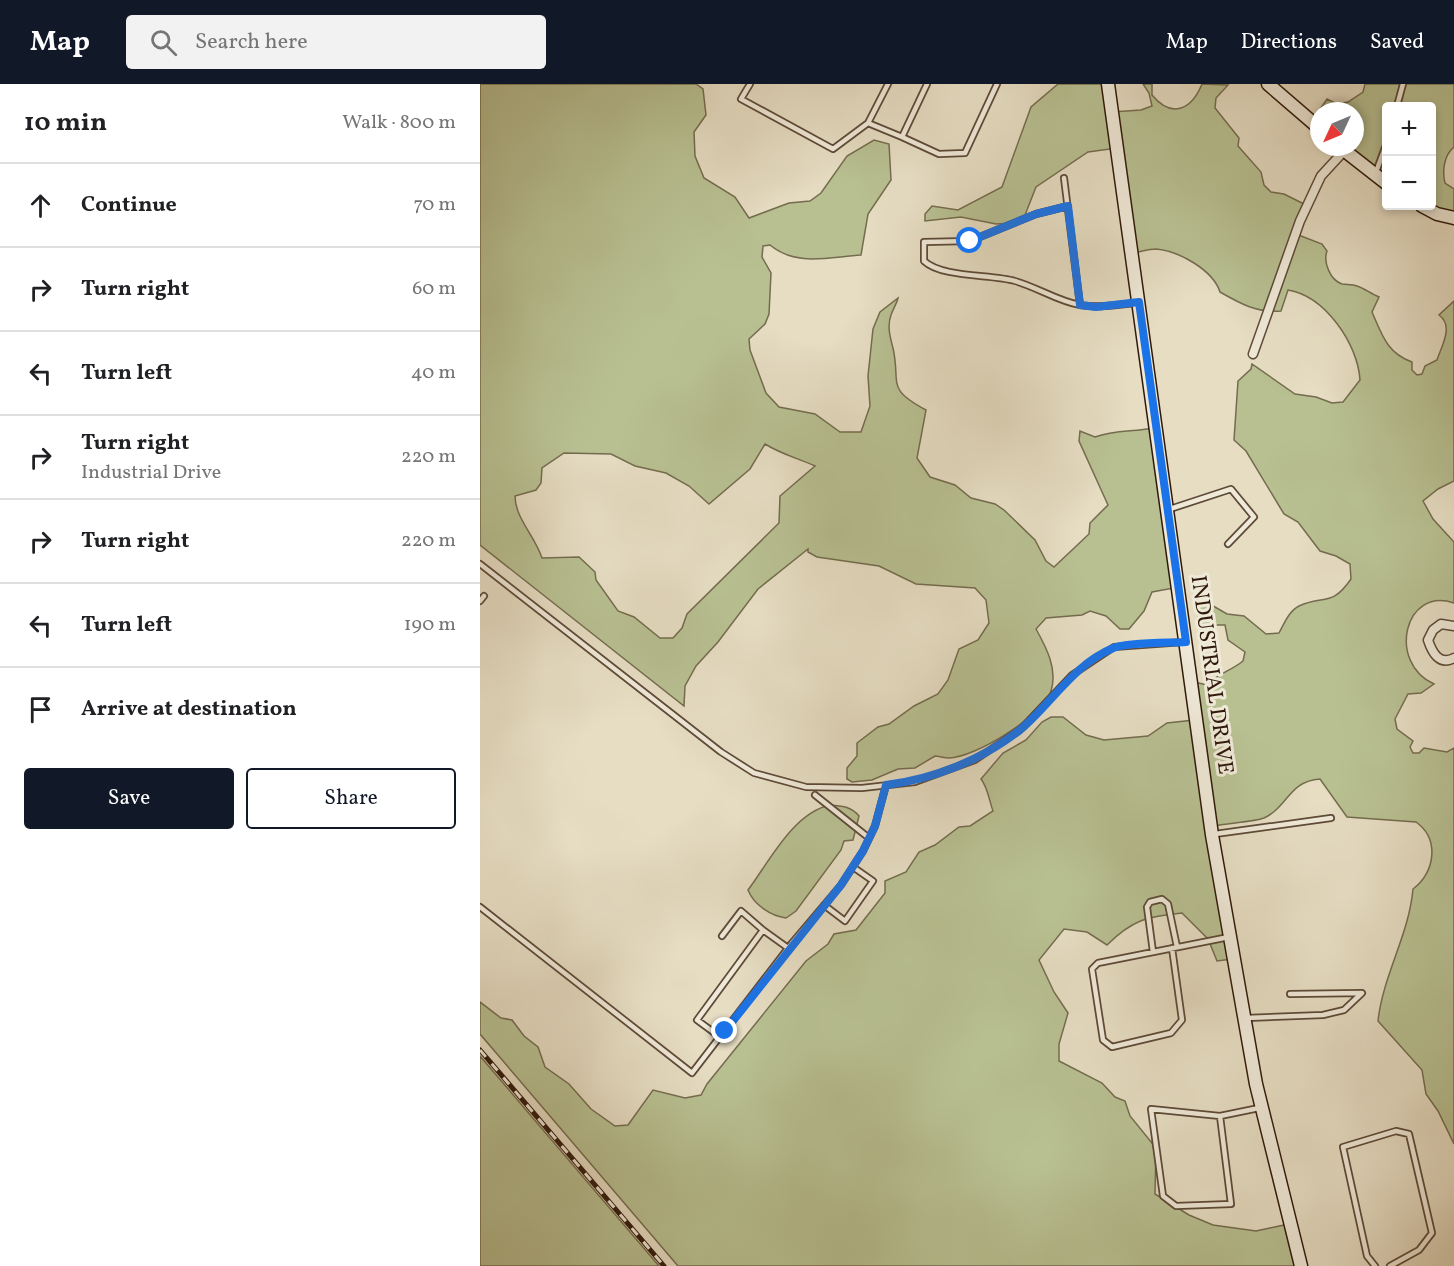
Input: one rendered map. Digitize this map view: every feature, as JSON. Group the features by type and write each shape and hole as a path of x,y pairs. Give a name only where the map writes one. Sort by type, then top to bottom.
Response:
{"street":[{"name":"INDUSTRIAL DRIVE","path":"1108,84 1212,835 1243,1019 1262,1108 1301,1266"},
{"path":"1268,84 1310,120"},
{"path":"1253,354 1300,221 1321,176 1337,156"},
{"path":"1351,156 1382,180"},
{"path":"1430,210 1454,218"},
{"path":"1454,626 1441,624 1432,630 1428,640 1431,651 1439,659 1448,661 1454,658"}],"lane":[{"path":"750,84 741,99 833,149 868,123 888,84"},
{"path":"902,137 927,84"},
{"path":"868,123 939,154 964,153 997,84"},
{"path":"1399,102 1403,84"},
{"path":"1375,174 1382,156"},
{"path":"1064,178 1080,305"},
{"path":"1068,206 1036,214 970,241 924,242 922,246 924,261 928,265 990,278 1014,280 1080,305 1096,307 1139,302"},
{"path":"1167,510 1231,489 1254,518 1228,544"},
{"path":"480,564 721,752 753,773 806,787 862,788 915,782 975,760 1021,729 1072,675 1114,647 1186,642"},
{"path":"480,907 692,1073 853,867 869,838 886,785"},
{"path":"815,795 869,838"},
{"path":"1212,835 1331,818"},
{"path":"824,905 845,921 873,881 853,867"},
{"path":"1153,952 1147,907 1150,902 1162,899 1168,904 1174,948 1182,1020 1172,1033 1112,1047 1103,1041 1092,969 1098,963 1174,948 1229,937"},
{"path":"722,936 741,911 788,948"},
{"path":"720,1037 697,1020 763,930"},
{"path":"1243,1019 1323,1015 1344,1010 1362,993 1290,994"},
{"path":"1220,1116 1231,1204 1176,1206 1163,1196 1151,1108 1220,1116 1262,1108"},
{"path":"1375,1266 1367,1256 1343,1146 1396,1131 1409,1134 1432,1233 1419,1250 1390,1266"}],"green space":[{"path":"480,84 696,84 703,89 706,115 694,132 695,156 704,178 735,197 749,218 789,203 810,201 821,193 847,156 874,140 889,144 891,180 868,214 861,255 825,259 802,258 780,252 770,245 763,246 762,257 771,273 769,314 765,324 749,339 750,350 766,393 779,407 815,414 840,432 861,432 870,406 868,376 873,329 880,312 898,298 889,327 897,384 905,396 926,410 917,458 930,477 955,485 971,498 995,504 1004,510 1035,540 1046,561 1054,567 1089,534 1090,523 1108,505 1079,441 1080,431 1095,437 1153,428 1174,588 1152,592 1144,611 1129,629 1120,629 1106,616 1090,611 1082,615 1046,618 1036,629 1050,658 1053,683 1045,701 1022,723 990,743 960,756 949,758 935,756 915,768 898,769 872,780 852,782 847,779 847,768 857,756 857,743 878,727 889,724 914,706 938,694 948,680 959,649 978,640 989,623 986,600 975,588 916,584 879,566 817,557 808,552 808,549 758,589 718,642 696,666 685,686 684,706 480,545","holes":["765,444 815,466 780,496 779,523 687,614 682,628 673,638 660,638 634,617 618,611 596,580 595,572 579,557 542,558 518,512 515,496 536,490 541,483 542,468 564,453 611,454 635,466 666,473 689,486 709,504 750,469"]},
{"path":"1058,84 1107,84 1112,112 1141,110 1152,106 1149,93 1143,84 1152,84 1152,95 1166,107 1173,109 1180,108 1192,100 1202,84 1228,85 1216,98 1215,108 1239,138 1238,146 1261,172 1264,185 1271,192 1284,194 1306,205 1296,234 1322,244 1327,251 1327,265 1334,279 1342,284 1360,287 1379,297 1372,312 1382,336 1397,354 1412,362 1412,370 1417,375 1422,374 1425,366 1437,360 1446,330 1446,325 1439,315 1454,301 1454,481 1438,489 1423,501 1433,519 1454,542 1454,603 1437,601 1423,606 1413,616 1408,629 1406,645 1410,660 1419,674 1434,684 1421,693 1408,694 1395,719 1397,729 1413,741 1410,747 1413,753 1419,753 1424,748 1447,752 1454,748 1454,1144 1438,1111 1426,1094 1422,1070 1378,1021 1385,987 1407,923 1413,889 1426,874 1430,865 1432,856 1429,837 1416,822 1347,817 1320,779 1302,784 1279,808 1264,818 1213,826 1232,959 1217,961 1208,939 1182,913 1141,921 1124,930 1107,945 1087,932 1064,929 1039,960 1054,992 1068,1013 1059,1044 1059,1061 1102,1083 1115,1097 1125,1101 1130,1116 1156,1148 1155,1194 1189,1215 1213,1225 1256,1231 1289,1224 1300,1266 678,1266 480,1034 480,1002 501,1018 512,1020 524,1036 538,1047 545,1067 569,1084 591,1109 615,1126 628,1125 653,1090 685,1098 701,1095 707,1084 806,961 828,944 834,934 856,930 885,893 885,881 906,872 919,852 935,845 959,827 970,826 993,811 981,779 1003,753 1026,740 1042,722 1051,717 1063,717 1086,735 1104,740 1148,736 1167,723 1194,720 1190,681 1207,685 1243,661 1245,652 1228,640 1225,625 1215,625 1201,639 1196,596 1227,614 1244,616 1266,634 1279,633 1295,608 1338,594 1351,579 1350,564 1320,551 1298,522 1284,514 1246,451 1234,440 1238,381 1251,369 1252,364 1295,394 1316,397 1332,403 1343,402 1360,380 1358,366 1346,337 1327,312 1302,294 1288,290 1281,311 1257,309 1220,292 1203,269 1175,253 1150,249 1132,253 1117,148 1088,152 1036,187 1025,215 1014,223 996,224 961,217 925,221 925,214 932,206 958,210 1002,187 1031,107"},
{"path":"1365,84 1454,84 1454,147 1446,159 1444,173 1445,183 1454,189 1454,219 1436,208 1436,102 1382,102 1382,182 1349,156 1364,156 1364,102 1348,102 1363,92"},
{"path":"830,805 849,808 859,816 853,840 844,841 841,850 796,911 786,918 769,912 754,900 748,890 793,828 817,810"},
{"path":"480,1056 659,1266 480,1266"}],"railway":[{"path":"480,1050 664,1266"}],"route":[{"path":"725,1031 792,943 841,885 863,851 875,826 886,785 915,782 975,760 1021,729 1072,675 1114,647 1186,642 1139,302 1096,307 1080,305 1068,206 1036,214 970,241"}]}
